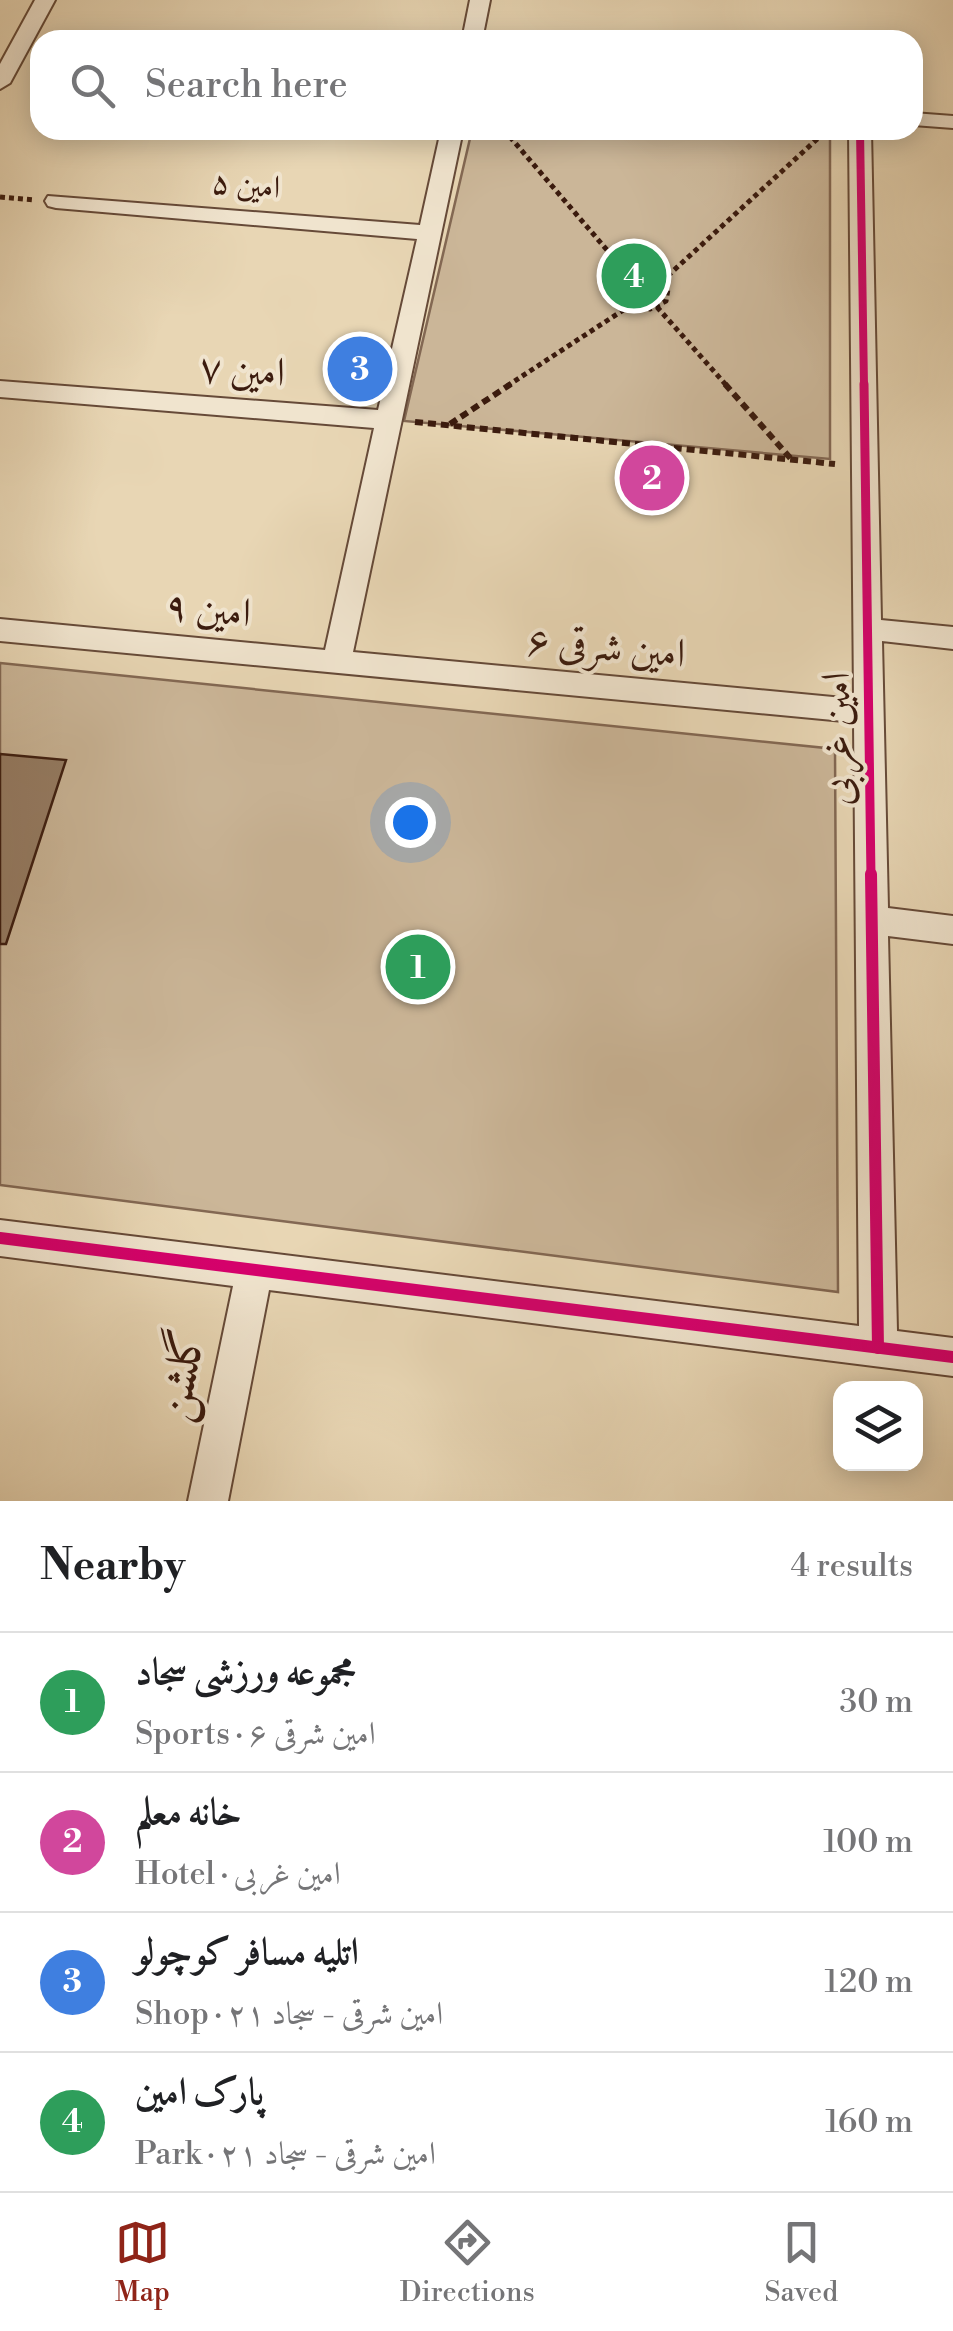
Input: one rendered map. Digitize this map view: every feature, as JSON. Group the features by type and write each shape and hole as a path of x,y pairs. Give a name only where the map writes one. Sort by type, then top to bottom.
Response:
{"street":[{"path":"2,76 45,0"},
{"path":"474,30 480,0"},
{"path":"17,51 30,52"},
{"path":"923,119 953,122"},
{"path":"336,664 450,140"},
{"name":"امین غربی","path":"860,140 878,1348"},
{"name":"امین ۵","path":"56,201 430,234"},
{"name":"امین ۷","path":"0,389 389,420"},
{"name":"امین ۹","path":"0,630 336,664"},
{"path":"867,630 953,638"},
{"name":"امین شرقی ۶","path":"336,664 868,712"},
{"path":"871,920 953,930"},
{"path":"0,1238 953,1358"},
{"name":"گلشن","path":"208,1501 255,1269"}],"path":[{"path":"513,140 631,278"},
{"path":"661,282 815,140"},
{"path":"657,307 669,296 661,282 646,276 631,278 617,290 622,302 657,307 792,460"},
{"path":"449,425 631,305"},
{"path":"389,420 865,467"}],"shaded area":[{"path":"470,140 830,140 830,459 404,421"},
{"path":"0,663 835,749 838,1292 0,1185"}],"building":[{"path":"0,754 66,760 6,944 0,944"}],"cycle path":[{"path":"860,140 878,1348"},
{"path":"0,1238 953,1357"}],"place":[{"name":"پارک امین","path":"634,276"},
{"name":"اتليه مسافر كوچولو","path":"360,369"},
{"name":"خانه معلم","path":"652,478"},
{"name":"مجموعه ورزشی سجاد","path":"418,967"}]}
